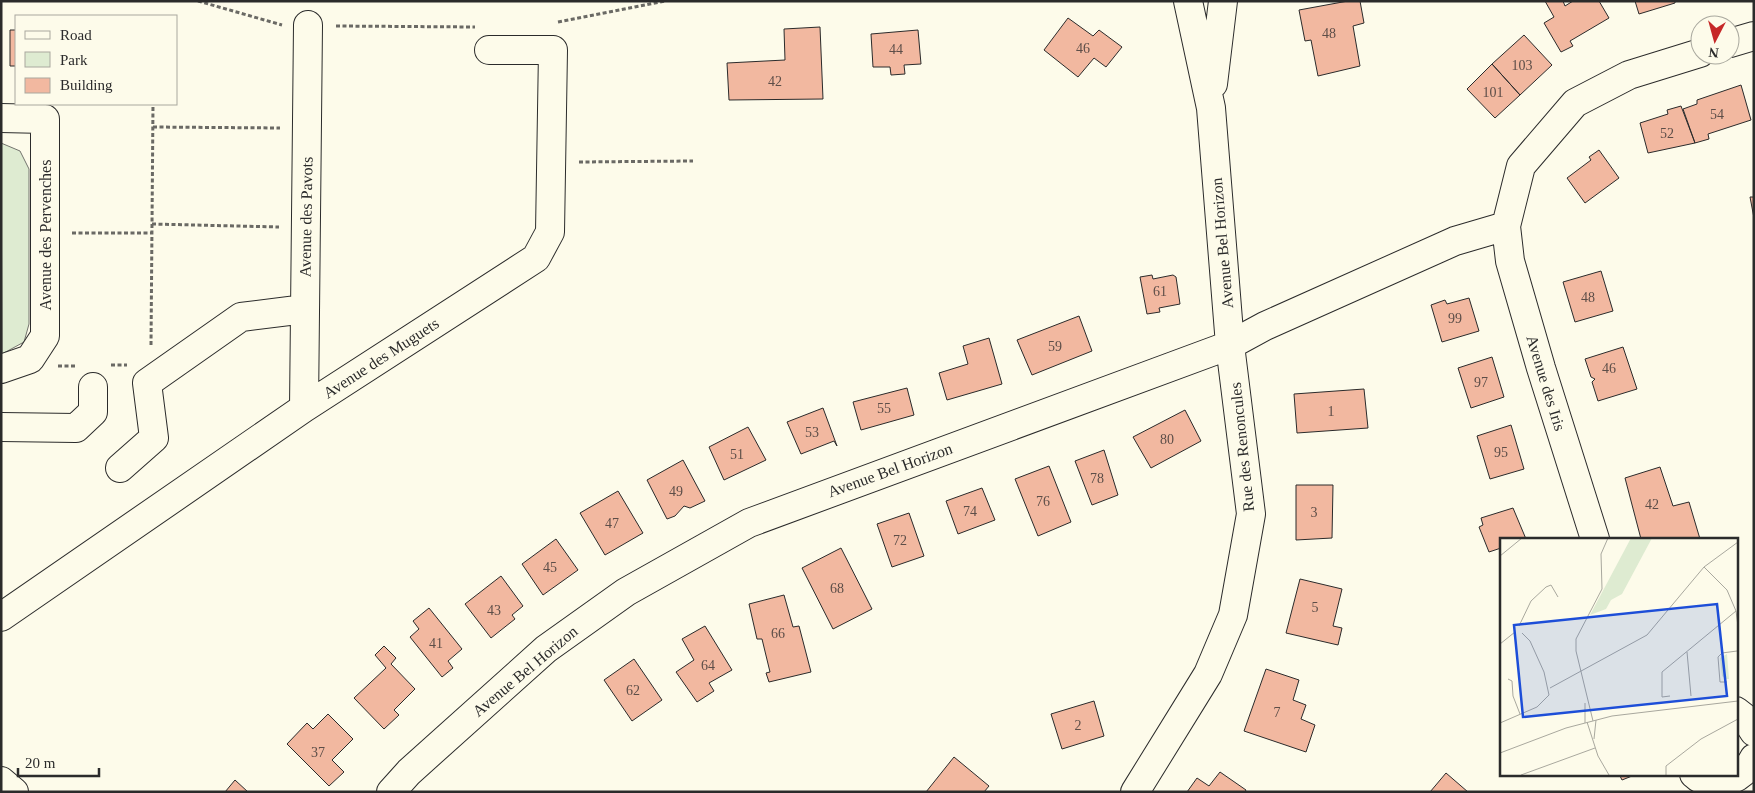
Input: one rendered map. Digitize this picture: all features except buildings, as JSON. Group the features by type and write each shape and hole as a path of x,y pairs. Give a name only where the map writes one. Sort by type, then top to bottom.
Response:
{"street":[{"name":"Avenue Bel Horizon","path":"391,792 409,772 546,649 626,592 748,523 1230,345 1210,108 1188,1"},
{"name":"Avenue Bel Horizon","path":"1210,108 1223,1"},
{"name":"Avenue des Pavots","path":"304,408 308,26"},
{"path":"1740,40 1754,36"},
{"name":"Avenue des Muguets","path":"1,617 304,408 536,258 550,232 553,50 485,39"},
{"name":"Avenue des Iris","path":"1595,538 1541,368 1510,261 1506,226 1521,166 1575,103 1629,75 1690,56"},
{"name":"Avenue des Pervenches","path":"1,118 45,119 46,336 30,358"},
{"path":"1230,345 1265,326 1455,241 1506,226"},
{"path":"120,468 154,438 147,383 241,317 305,309"},
{"name":"Rue des Renoncules","path":"1135,792 1208,674 1233,615 1251,514 1230,345"},
{"path":"1,369 30,358"},
{"path":"1,426 76,428 93,412 93,372"},
{"path":"1702,783 1724,783 1737,778 1750,766 1754,758"},
{"path":"1,781 14,792"}],"path":[{"path":"198,1 281,25 485,39"},
{"path":"552,23 665,1"},
{"path":"148,353 152,344 153,105"},
{"path":"153,127 307,129"},
{"path":"552,163 693,161"},
{"path":"152,224 306,227"},
{"path":"46,234 152,233"},
{"path":"30,358 55,366 93,372 129,365"}],"green space":[{"path":"1,143 20,151 29,169 29,324 24,342 2,354"}]}
